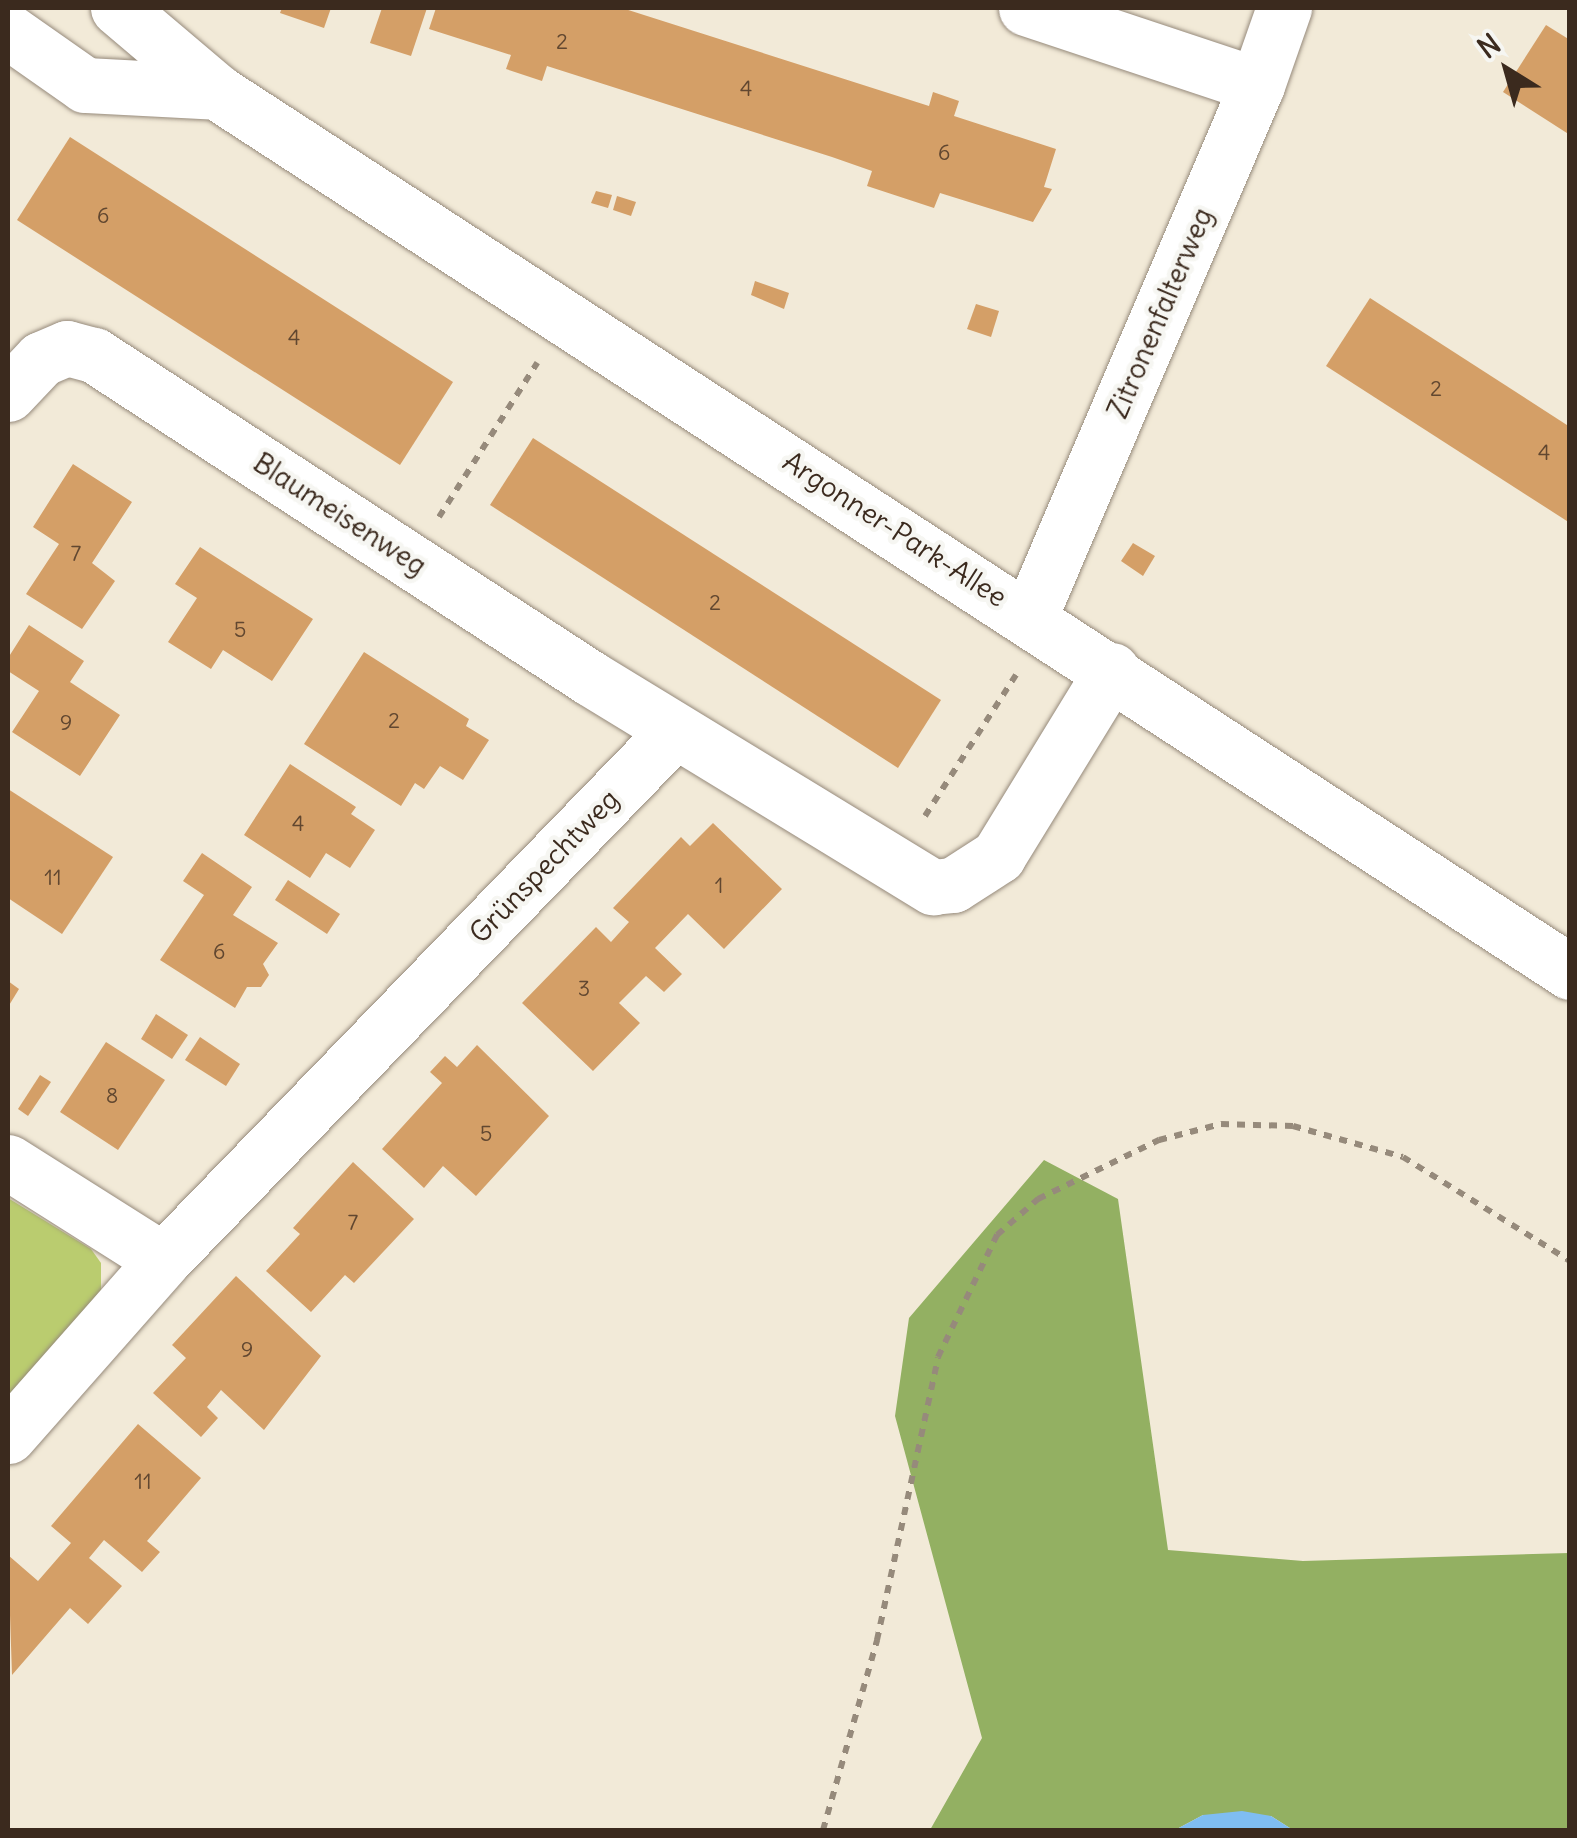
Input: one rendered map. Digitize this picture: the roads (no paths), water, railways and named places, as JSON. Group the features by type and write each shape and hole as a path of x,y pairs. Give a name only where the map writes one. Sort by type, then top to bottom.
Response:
{"street":[{"path":"1026,8 1258,85"},
{"name":"Zitronenfalterweg","path":"1039,622 1258,85 1284,8"},
{"name":"Argonner-Park-Allee","path":"142,15 217,92 1039,622 1570,972"},
{"name":"Argonner-Park-Allee","path":"8,31 85,85 217,92"},
{"name":"Blaumeisenweg","path":"8,394 40,358 67,348 94,355 675,730"},
{"path":"675,730 892,868 934,887 953,885 998,856 1112,670"},
{"name":"Grünspechtweg","path":"8,1436 163,1260 675,730"},
{"path":"8,1162 163,1260"}],"water":[{"path":"1242,1811 1271,1816 1293,1830 1175,1830 1203,1815"}]}
